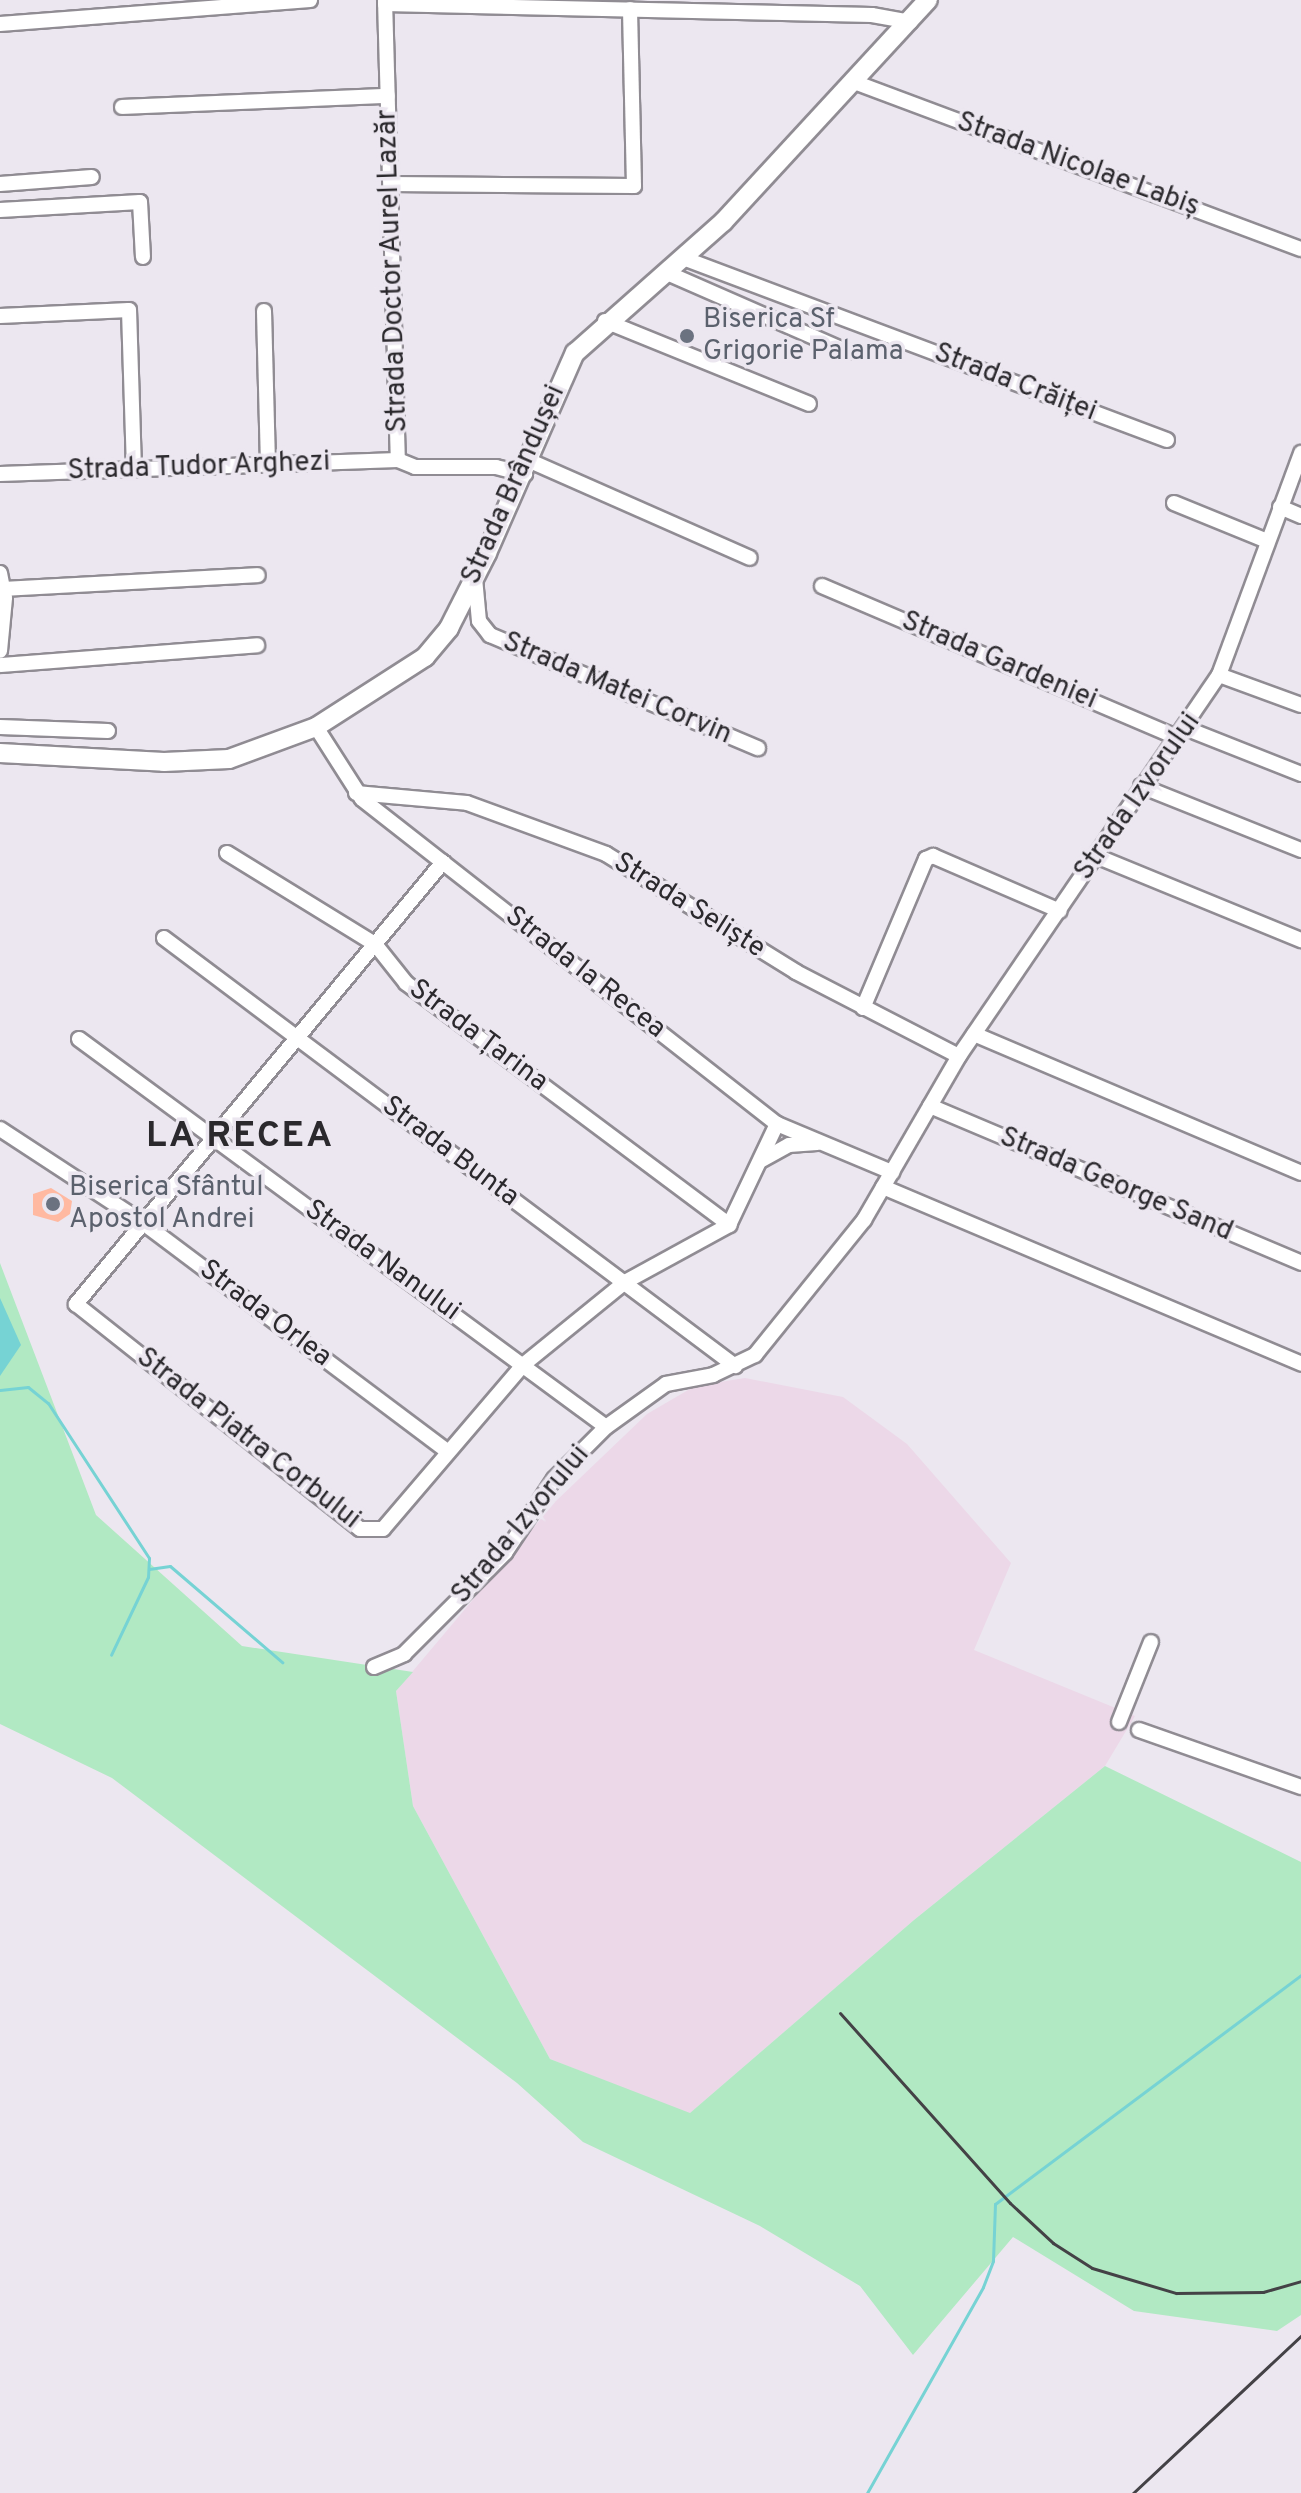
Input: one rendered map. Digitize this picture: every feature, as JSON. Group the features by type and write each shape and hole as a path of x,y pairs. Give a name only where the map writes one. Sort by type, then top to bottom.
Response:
{"main road":[{"name":"Strada Brândușei","path":"0,753 201,761 259,752 316,727 425,657 475,578 528,467 565,369 605,321 683,258 745,201 928,0"}],"street":[{"path":"0,24 310,0"},
{"path":"385,2 872,15 910,22"},
{"name":"Strada Doctor Aurel Lazăr","path":"385,2 398,460 415,467 528,467"},
{"path":"391,184 634,186 630,9"},
{"name":"Strada Nicolae Labiș","path":"854,82 1301,249"},
{"path":"122,107 388,96"},
{"path":"0,184 92,177"},
{"path":"0,210 140,202 143,257"},
{"name":"Strada Crăiței","path":"683,258 1167,440"},
{"path":"665,272 848,352"},
{"path":"0,316 129,310 134,469"},
{"path":"264,311 268,464"},
{"path":"605,321 809,404"},
{"name":"Strada Izvorului","path":"374,1667 404,1654 494,1564 554,1479 606,1427 666,1384 735,1366 755,1355 864,1220 959,1056 1219,675 1301,453"},
{"name":"Strada Tudor Arghezi","path":"0,474 398,460"},
{"path":"528,467 750,558"},
{"path":"1174,503 1267,541"},
{"path":"1280,507 1301,516"},
{"path":"0,573 3,589 0,651"},
{"path":"3,589 258,575"},
{"name":"Strada Matei Corvin","path":"475,578 479,621 490,635 758,748"},
{"name":"Strada Gardeniei","path":"822,586 1180,733 1301,774"},
{"path":"0,665 257,645"},
{"path":"1219,675 1301,705"},
{"path":"0,727 108,731"},
{"name":"Strada la Recea","path":"316,727 356,793 777,1124 892,1172"},
{"path":"1141,786 1301,850"},
{"name":"Strada Seliște","path":"356,793 467,803 606,854 863,1008 959,1056"},
{"name":"Strada Țarina","path":"227,853 375,944 406,983 729,1225"},
{"path":"863,1008 926,859 933,856 1060,911"},
{"path":"1096,856 1301,940"},
{"path":"142,1222 298,1040 443,862"},
{"name":"Strada Bunta","path":"164,938 735,1366"},
{"path":"974,1034 1301,1173"},
{"name":"Strada Nanului","path":"79,1039 606,1427"},
{"name":"Strada George Sand","path":"930,1106 1301,1263"},
{"path":"729,1225 777,1124"},
{"name":"Strada Orlea","path":"0,1129 142,1222 446,1450"},
{"path":"759,1163 789,1145 823,1143"},
{"path":"883,1187 1301,1364"},
{"name":"Strada Piatra Corbului","path":"142,1222 76,1304 370,1533 383,1529 446,1450 523,1365 625,1282 729,1225"},
{"path":"1119,1722 1151,1642"},
{"path":"1139,1730 1301,1787"}],"shaded area":[{"path":"745,1378 843,1397 907,1444 1011,1563 974,1650 1135,1716 1105,1766 914,1920 689,2114 550,2059 413,1806 396,1691 556,1501 647,1414 695,1386"}],"green space":[{"path":"0,1263 96,1515 242,1646 413,1672 396,1691 413,1806 550,2059 690,2113 914,1920 1105,1766 1301,1862 1301,2315 1277,2331 1134,2311 1013,2237 913,2355 860,2286 760,2226 583,2142 517,2083 112,1778 0,1724"}],"water":[{"path":"0,1298 21,1345 0,1376"}],"building":[{"name":"Biserica Sfântul Apostol Andrei","path":"51,1188 72,1201 70,1214 58,1222 33,1215 33,1194"}],"waterway":[{"path":"0,1390 28,1387 48,1403 149,1558 148,1577 111,1655"},
{"path":"149,1569 170,1566 282,1662"},
{"path":"867,2493 983,2287 993,2261 995,2204 1301,1975"}],"railway":[{"path":"840,2013 1010,2203 1053,2243 1092,2268 1176,2293 1263,2292 1301,2281"},
{"path":"1133,2493 1301,2336"}],"place":[{"name":"Biserica Sf Grigorie Palama","path":"687,336"},
{"name":"Biserica Sfântul Apostol Andrei","path":"53,1204"}],"district":[{"name":"LA RECEA","path":"240,1138"}]}
